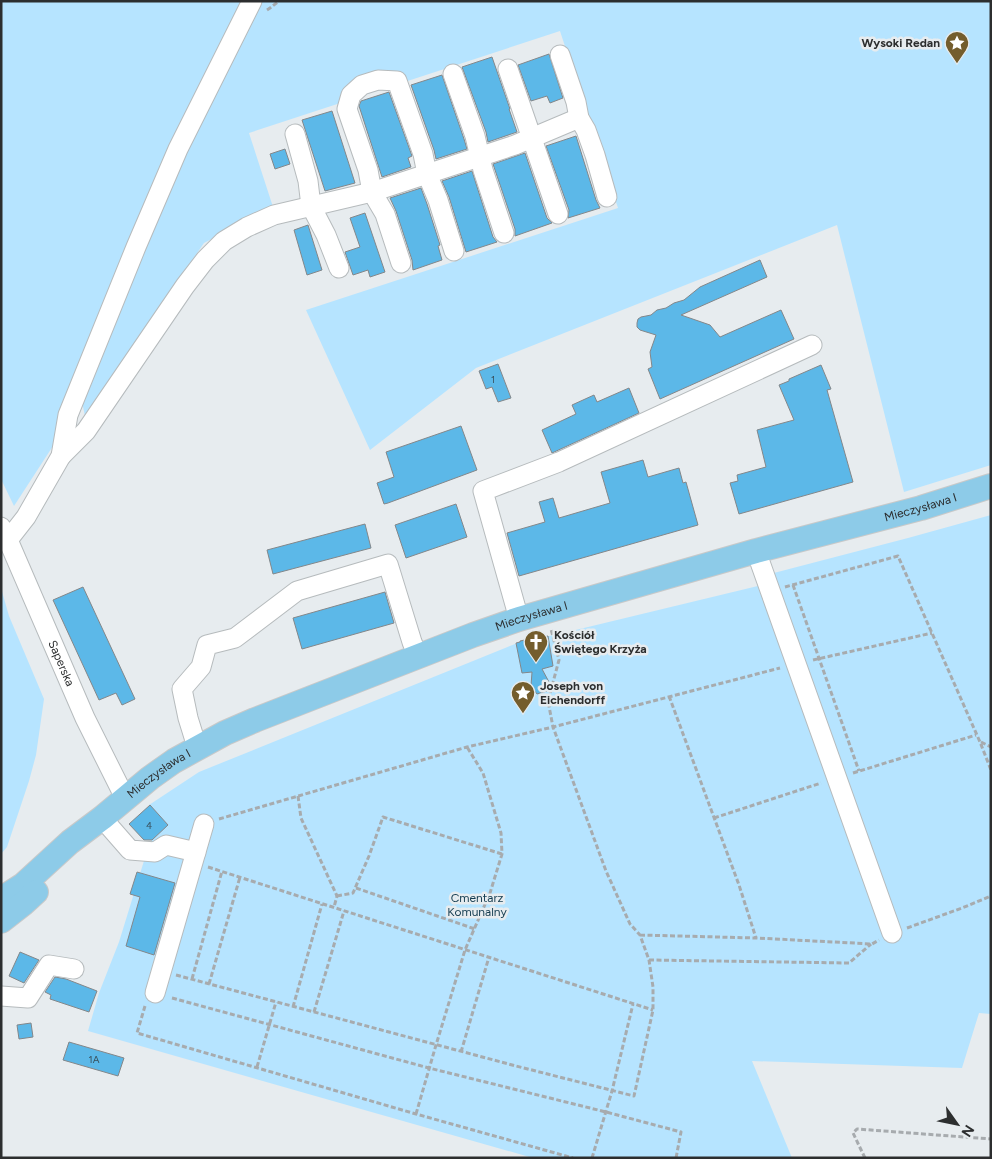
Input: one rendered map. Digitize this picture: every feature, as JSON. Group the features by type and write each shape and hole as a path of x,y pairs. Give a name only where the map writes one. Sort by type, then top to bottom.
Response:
{"main road":[{"name":"Mieczysława I","path":"1,921 13,901 78,851 102,818 125,798 174,761 225,733 473,635 519,619 756,552 922,508 991,486"}],"street":[{"path":"61,456 68,415 136,247 178,149 252,1"},
{"path":"560,54 580,118 595,155 607,198"},
{"path":"508,69 558,214"},
{"path":"453,74 475,136 479,157 504,233"},
{"path":"400,263 385,214 372,192 368,170 347,109 351,95 362,85 378,80 397,82 454,251"},
{"path":"5,534 26,517 61,456 86,432 185,286 205,260 224,241 247,227 274,215 372,192 515,145 580,118"},
{"path":"295,134 308,181 311,206 326,235 339,268"},
{"path":"519,619 483,491 558,462 812,345"},
{"name":"Saperska","path":"5,534 85,718 125,798"},
{"path":"756,552 892,934"},
{"path":"197,747 182,689 201,667 207,645 235,638 297,591 388,564 418,657"},
{"path":"102,818 130,850 155,852 166,845 194,857"},
{"path":"155,993 204,824"},
{"path":"1,935 6,926 13,901"},
{"path":"1,996 28,998 49,965 74,969"}],"path":[{"path":"770,591 898,556 991,770"},
{"path":"792,585 860,771"},
{"path":"161,971 461,1052 634,1096 653,1010 653,987 649,960 640,935 630,924 606,871 553,727 548,701 559,660 546,611"},
{"path":"204,824 467,747 553,727 819,658 932,633"},
{"path":"669,696 739,885 756,938"},
{"path":"980,742 991,747"},
{"path":"416,1114 465,950 490,893 502,854 501,833 483,773 467,747"},
{"path":"298,796 301,818 337,896 334,907"},
{"path":"337,896 353,893 356,888 383,817 502,854"},
{"path":"194,857 222,871 653,1010"},
{"path":"192,979 222,871"},
{"path":"209,984 240,877"},
{"path":"356,888 474,929"},
{"path":"649,960 849,963 872,944 892,934 991,896"},
{"path":"293,1007 322,904"},
{"path":"314,1012 344,911"},
{"path":"640,935 872,944"},
{"path":"461,1052 489,958"},
{"path":"573,1158 137,1032 149,992 429,1068 680,1132 676,1158"},
{"path":"257,1067 276,1002"},
{"path":"592,1158 612,1091 633,1004"},
{"path":"865,1158 853,1133 857,1129 991,1139"}],"green space":[{"path":"1,1 991,1 991,465 904,492 837,225 476,368 370,450 306,310 618,208 560,31 249,133 273,207 204,243 85,416 82,402 65,406 53,446 14,506 1,479"},
{"name":"Cmentarz Komunalny","path":"991,515 991,1014 979,1013 962,1068 752,1061 792,1158 533,1158 88,1031 99,993 119,942 148,844 168,825 149,805 199,772 520,641 559,634 762,585 770,574"},
{"path":"1,588 9,616 44,699 36,755 29,781 7,847 1,854"}],"building":[{"path":"549,54 563,98 550,103 547,96 531,101 518,65"},
{"path":"492,57 517,132 488,142 462,67"},
{"path":"442,75 467,149 436,159 411,85"},
{"path":"389,92 412,156 408,158 411,167 382,177 359,106 361,101"},
{"path":"332,111 355,183 325,191 302,120"},
{"path":"576,136 600,208 568,218 569,210 546,146"},
{"path":"285,149 290,164 275,169 270,154"},
{"path":"525,153 547,218 552,223 515,236 515,229 493,164"},
{"path":"472,171 493,237 497,242 466,252 449,197 442,181"},
{"path":"421,188 440,245 438,246 442,260 413,270 412,260 390,198"},
{"path":"365,213 385,272 370,277 368,270 353,275 345,252 360,247 350,218"},
{"path":"308,225 322,270 307,275 294,230"},
{"path":"760,260 767,277 681,315 710,325 720,337 781,310 794,339 660,399 648,369 652,367 650,352 656,335 640,330 637,327 638,319 684,300 700,287"},
{"path":"498,364 511,398 498,402 492,387 486,389 479,371"},
{"path":"821,365 831,389 827,390 853,482 739,514 730,483 738,481 737,475 766,467 757,430 794,420 779,385"},
{"path":"629,388 639,413 552,453 542,430 576,414 572,405 594,395 597,402"},
{"path":"461,426 477,470 384,504 377,483 394,477 386,452"},
{"path":"643,460 648,477 679,468 683,483 686,482 698,525 519,576 507,533 545,522 539,502 553,498 559,518 610,503 601,472"},
{"path":"456,504 467,537 406,558 395,525"},
{"path":"365,524 371,548 273,574 267,550"},
{"path":"83,587 135,699 122,705 116,693 99,700 53,600"},
{"path":"385,592 394,623 302,649 293,618"},
{"name":"Kościół Świętego Krzyża","path":"548,636 553,666 542,669 549,682 547,691 537,694 531,686 532,672 522,673 516,643"},
{"path":"150,805 168,825 152,840 144,840 129,824"},
{"path":"137,872 175,883 154,955 126,946 140,897 130,894"},
{"path":"20,952 39,960 24,983 9,976"},
{"path":"55,977 66,979 97,991 89,1012 50,999 51,995 45,992"},
{"path":"31,1023 33,1037 19,1039 17,1025"},
{"path":"69,1042 124,1058 118,1076 63,1060"}],"place":[{"name":"Wysoki Redan","path":"957,64"},
{"name":"Kościół Świętego Krzyża","path":"536,663"},
{"name":"Joseph von Eichendorff","path":"523,714"}]}
